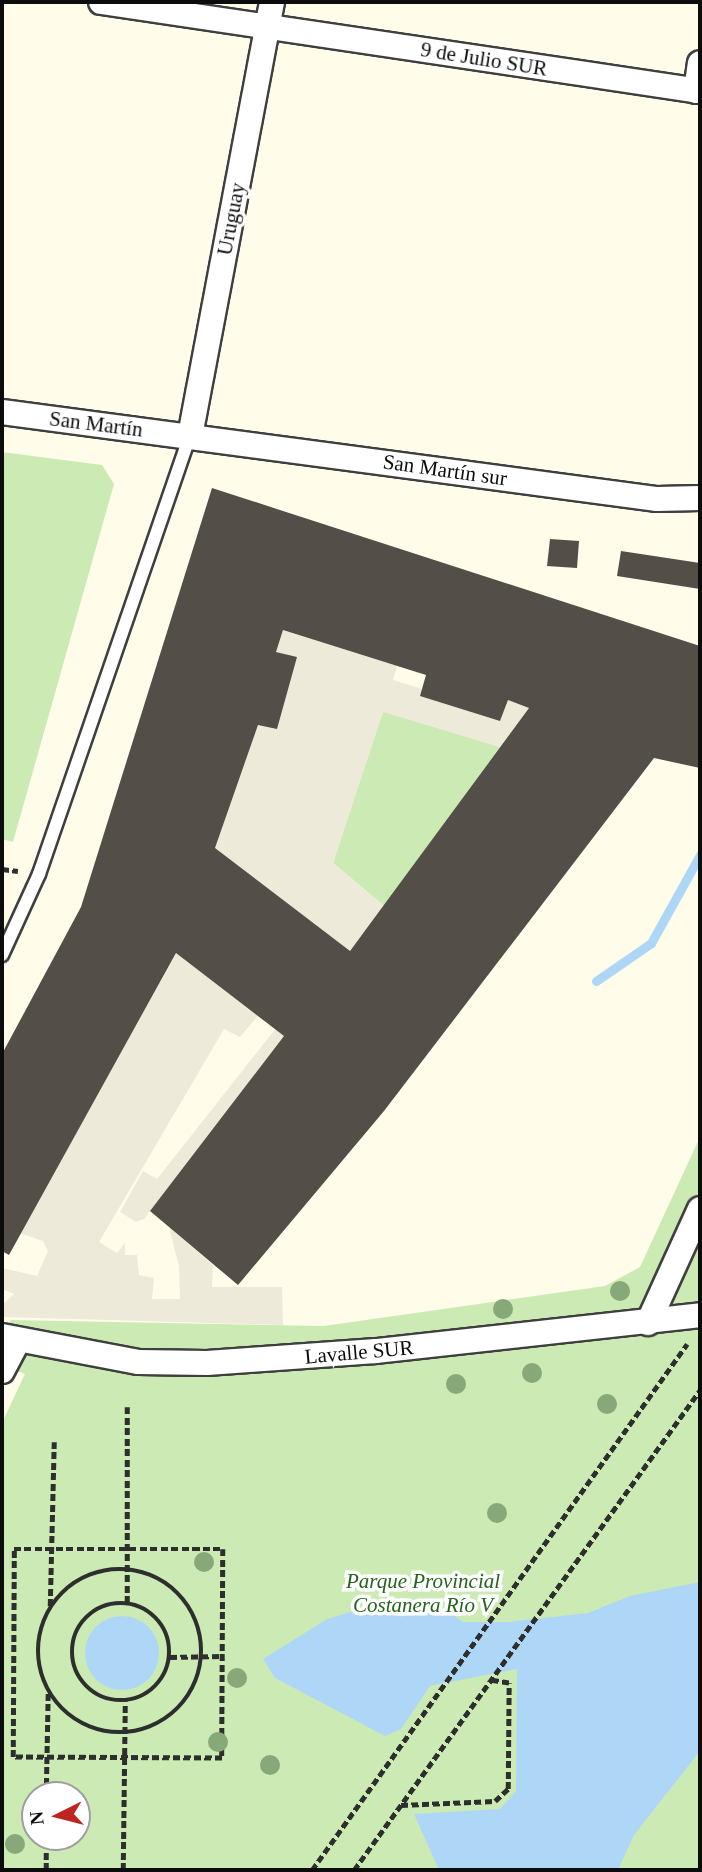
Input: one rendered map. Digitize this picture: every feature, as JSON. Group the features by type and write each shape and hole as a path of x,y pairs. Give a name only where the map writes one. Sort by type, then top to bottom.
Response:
{"street":[{"name":"9 de Julio SUR","path":"101,2 698,91"},
{"name":"Uruguay","path":"190,436 272,2"},
{"path":"698,91 700,63"},
{"name":"San Martín","path":"2,412 190,436"},
{"name":"San Martín sur","path":"190,436 657,499 700,498"},
{"path":"648,1323 700,1209"},
{"name":"Lavalle SUR","path":"10,1338 138,1362 207,1363 648,1323 696,1326"},
{"path":"2,1371 10,1338"}],"lane":[{"path":"2,955 39,874 190,436"}],"path":[{"path":"312,1870 490,1622 696,1326"},
{"path":"354,1870 700,1390"},
{"path":"127,1407 127,1603"},
{"path":"47,1781 48,1690 38,1651 50,1607 54,1443"},
{"path":"14,1549 128,1549 223,1549 222,1758 13,1757 14,1549"},
{"path":"48,1690 74,1719 124,1733 171,1716 193,1689 202,1657 198,1625 183,1597 158,1577 128,1569 83,1577 50,1607"},
{"path":"127,1603 141,1607 164,1627 170,1657 155,1687 125,1701 91,1690 73,1660 73,1642 92,1612 127,1603"},
{"path":"170,1657 223,1656"},
{"path":"400,1805 495,1801 508,1789 509,1683 491,1680"},
{"path":"123,1870 125,1701"},
{"path":"46,1851 46,1870"}],"green space":[{"path":"2,452 102,465 114,484 13,842 2,839"},
{"path":"383,711 500,747 384,906 333,863"},
{"name":"Parque Provincial Costanera Río V","path":"700,1137 700,1870 2,1870 2,1423 25,1374 2,1365 2,1330 11,1320 324,1326 605,1286 640,1267"}],"shaded area":[{"path":"283,630 397,666 393,680 422,689 420,695 500,720 508,700 529,708 500,747 383,712 333,863 384,906 144,1219 136,1222 120,1212 143,1171 157,1179 284,1018 268,1004 240,1037 224,1029 99,1242 117,1253 125,1243 125,1255 137,1255 139,1275 154,1278 152,1299 180,1299 179,1266 169,1227 213,1265 212,1287 282,1287 283,1325 2,1317 2,1305 14,1294 2,1289 2,1268 37,1276 48,1251 43,1241 20,1233 180,947 258,725 297,657 276,652"}],"water":[{"path":"700,1582 700,1751 634,1835 618,1870 439,1870 414,1814 500,1809 516,1791 517,1669 430,1686 401,1729 385,1736 275,1678 263,1659 327,1619 381,1603 429,1598 463,1622 507,1622 588,1613 630,1596"},
{"path":"122,1616 136,1619 148,1627 156,1639 159,1653 156,1667 148,1679 136,1687 122,1690 108,1687 96,1679 88,1667 85,1653 88,1639 96,1627 108,1619"}],"building":[{"path":"212,488 700,646 700,768 654,758 384,1111 238,1285 150,1211 284,1036 176,953 9,1255 2,1251 2,1054 81,907","holes":["283,630 426,675 420,696 500,721 508,700 529,708 350,951 215,848 258,725 277,729 297,657 276,652"]},
{"path":"550,539 579,541 577,568 547,566"},
{"path":"621,551 700,563 700,589 617,576"}],"waterway":[{"path":"596,981 651,943 700,855"}]}
